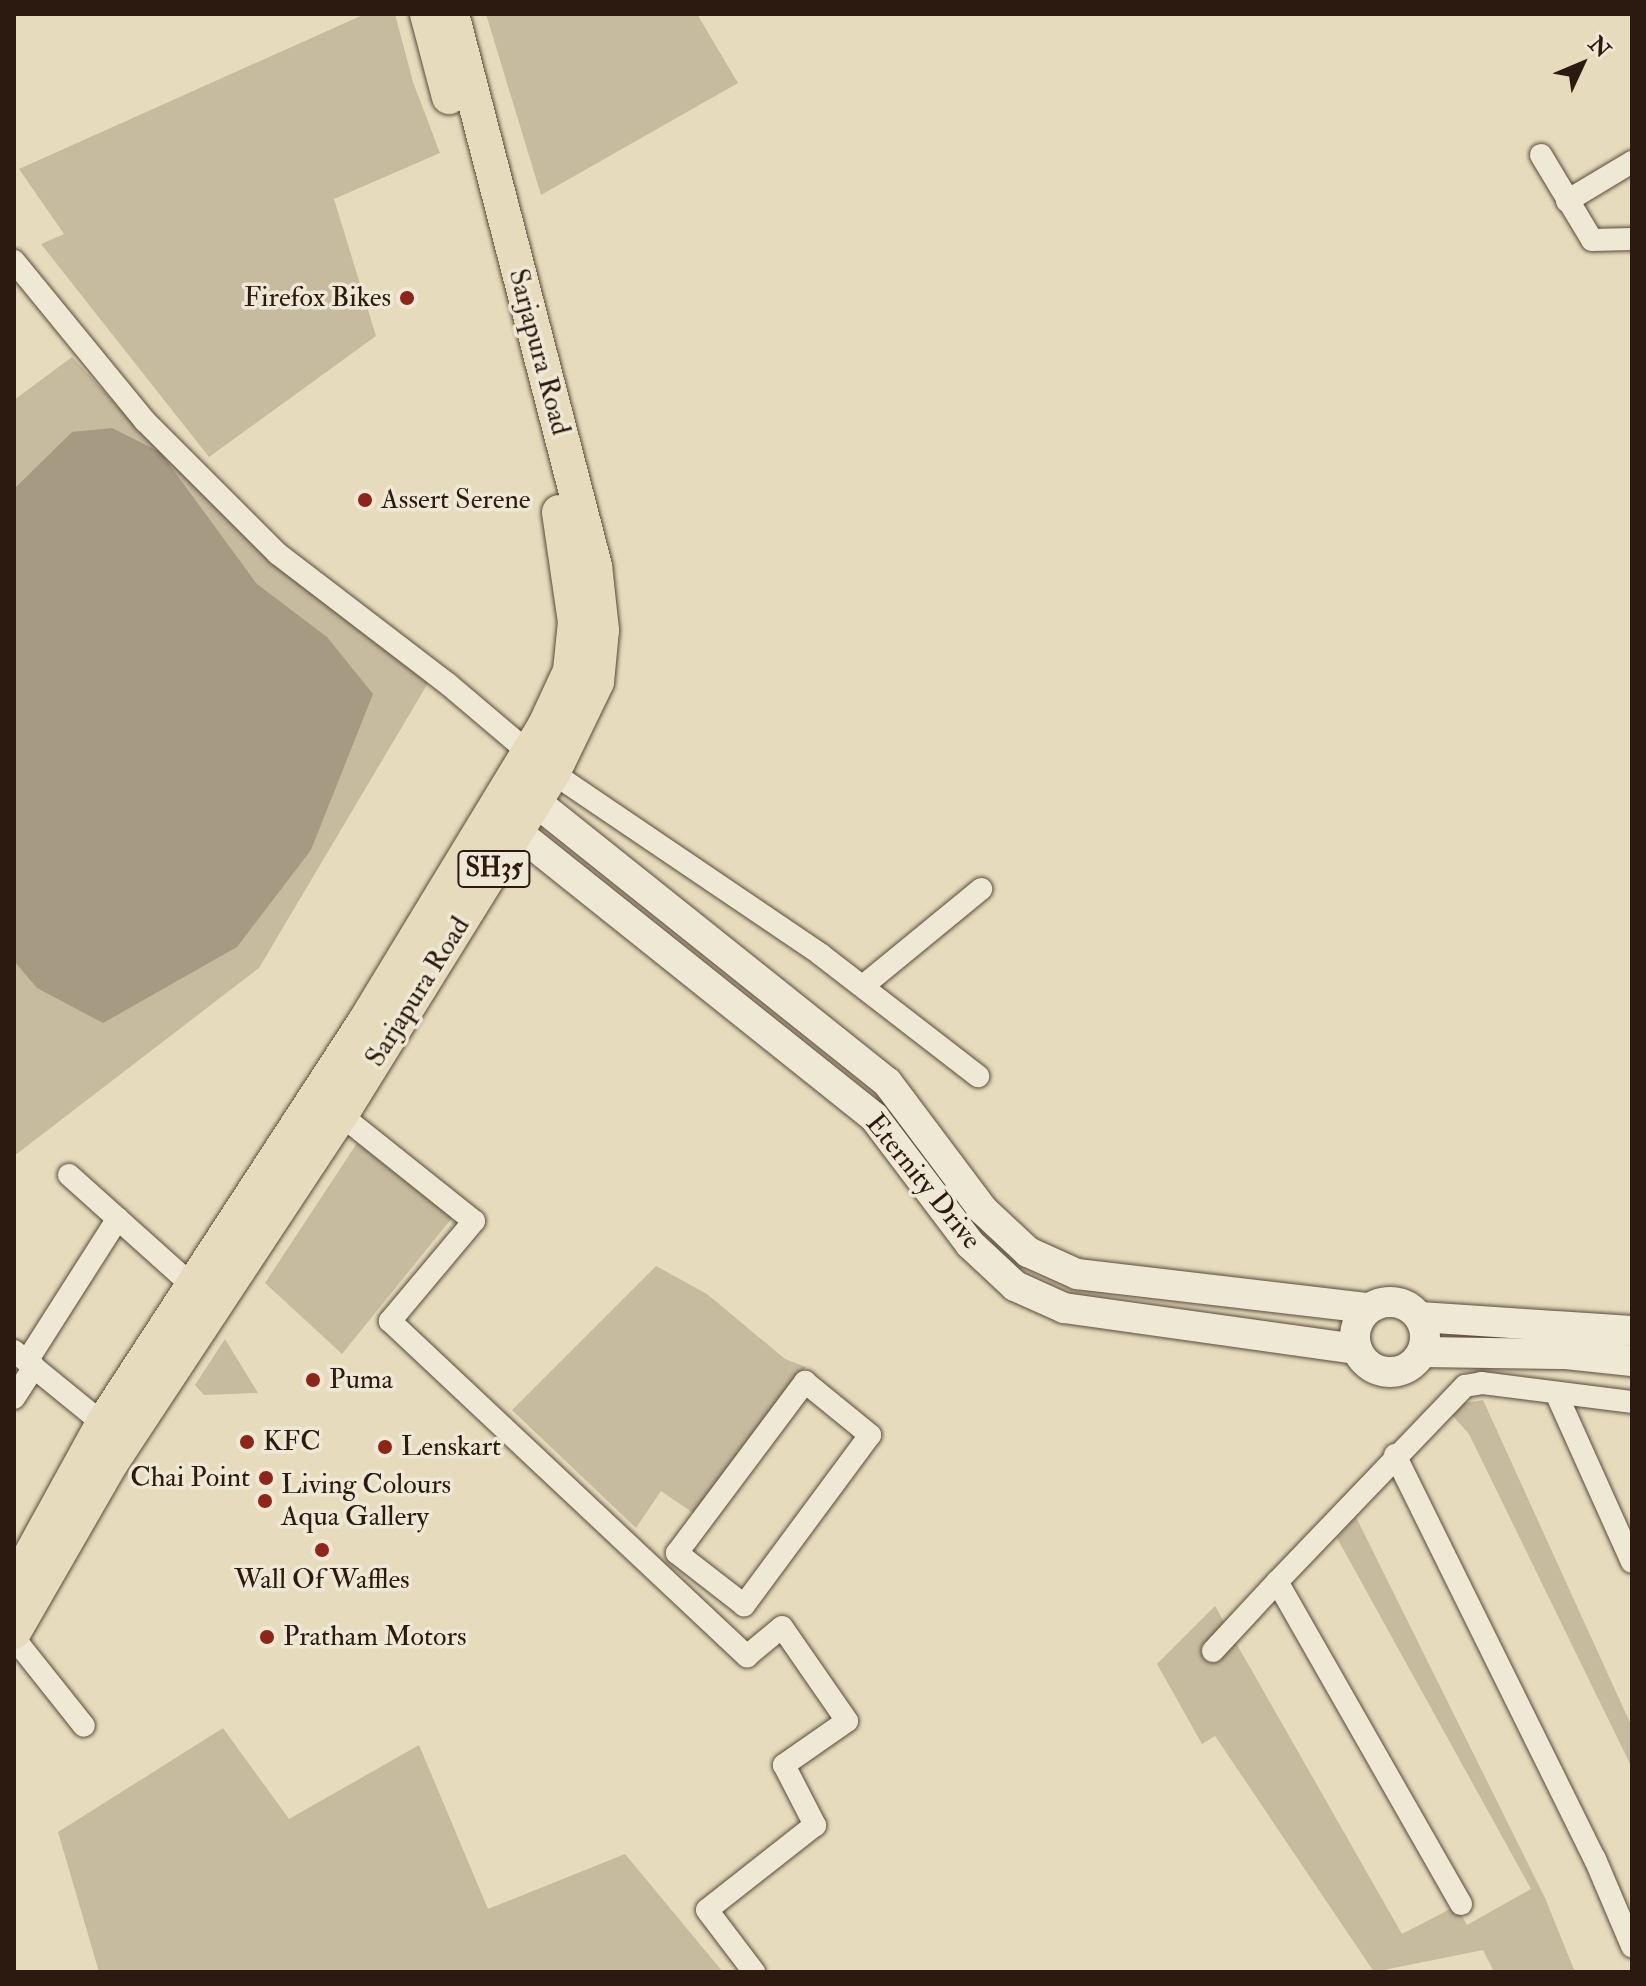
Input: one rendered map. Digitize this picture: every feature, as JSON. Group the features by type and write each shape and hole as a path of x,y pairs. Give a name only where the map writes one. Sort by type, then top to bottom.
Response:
{"main road":[{"name":"Sarjapura Road","path":"14,1585 114,1433 341,1115 517,832 539,776 570,671 575,622 572,579 552,474 427,14"},
{"name":"Sarjapura Road","path":"14,1632 114,1433 194,1287 539,776 597,682 602,630 595,566 452,14"}],"street":[{"path":"1541,155 1592,240 1632,239"},
{"path":"1567,201 1632,162"},
{"path":"14,261 145,421 278,554 539,776 863,986 978,1076"},
{"name":"Eternity Drive","path":"539,776 887,1082 983,1210 1028,1252 1077,1274 1368,1308 1401,1303 1420,1317 1632,1331"},
{"name":"Eternity Drive","path":"517,832 874,1117 970,1244 1015,1286 1064,1308 1357,1349 1371,1367 1394,1372 1405,1369 1422,1352"},
{"path":"863,986 981,889"},
{"path":"341,1115 474,1221 390,1321 747,1656 782,1627 847,1721 784,1765 815,1825 707,1910 754,1972"},
{"path":"69,1175 194,1287"},
{"path":"14,1398 25,1360 118,1218"},
{"path":"1357,1349 1355,1327 1368,1308"},
{"path":"1420,1317 1425,1340 1422,1352 1566,1354 1632,1361"},
{"path":"25,1360 114,1433"},
{"path":"805,1382 870,1435 744,1605 711,1582 677,1553 805,1382"},
{"path":"1213,1651 1395,1455 1465,1386 1482,1383 1632,1402"},
{"path":"1556,1393 1632,1562"},
{"path":"1395,1455 1595,1859 1632,1946"},
{"path":"693,1605 711,1582"},
{"path":"1277,1582 1461,1904"},
{"path":"14,1638 84,1726"}],"shaded area":[{"path":"365,14 395,14 413,82 440,153 334,199 376,336 209,457 41,244 64,234 19,169"},
{"path":"486,14 697,14 738,83 541,195"},
{"path":"72,357 160,452 270,555 431,678 259,968 14,1156 14,400"},
{"path":"112,428 160,452 257,584 327,637 373,694 311,850 237,947 103,1023 37,988 14,961 14,489 72,432"},
{"path":"357,1143 452,1218 342,1354 265,1283"},
{"path":"656,1266 707,1294 785,1359 806,1367 696,1515 661,1491 636,1528 512,1410"},
{"path":"225,1339 258,1393 204,1395 195,1385"},
{"path":"1483,1400 1632,1727 1632,1768 1469,1434 1452,1415 1464,1403"},
{"path":"1356,1517 1545,1898 1575,1972 1494,1972 1483,1950 1374,1972 1215,1736 1202,1744 1157,1664 1215,1606 1402,1934 1456,1906 1467,1925 1531,1889 1337,1538"},
{"path":"223,1728 289,1819 419,1745 488,1909 625,1854 723,1972 99,1972 58,1832"}],"place":[{"name":"Firefox Bikes","path":"407,298"},
{"name":"Assert Serene","path":"365,500"},
{"name":"Puma","path":"313,1380"},
{"name":"KFC","path":"247,1442"},
{"name":"Lenskart","path":"385,1447"},
{"name":"Chai Point","path":"266,1478"},
{"name":"Living Colours Aqua Gallery","path":"265,1501"},
{"name":"Wall Of Waffles","path":"322,1550"},
{"name":"Pratham Motors","path":"267,1637"}]}
